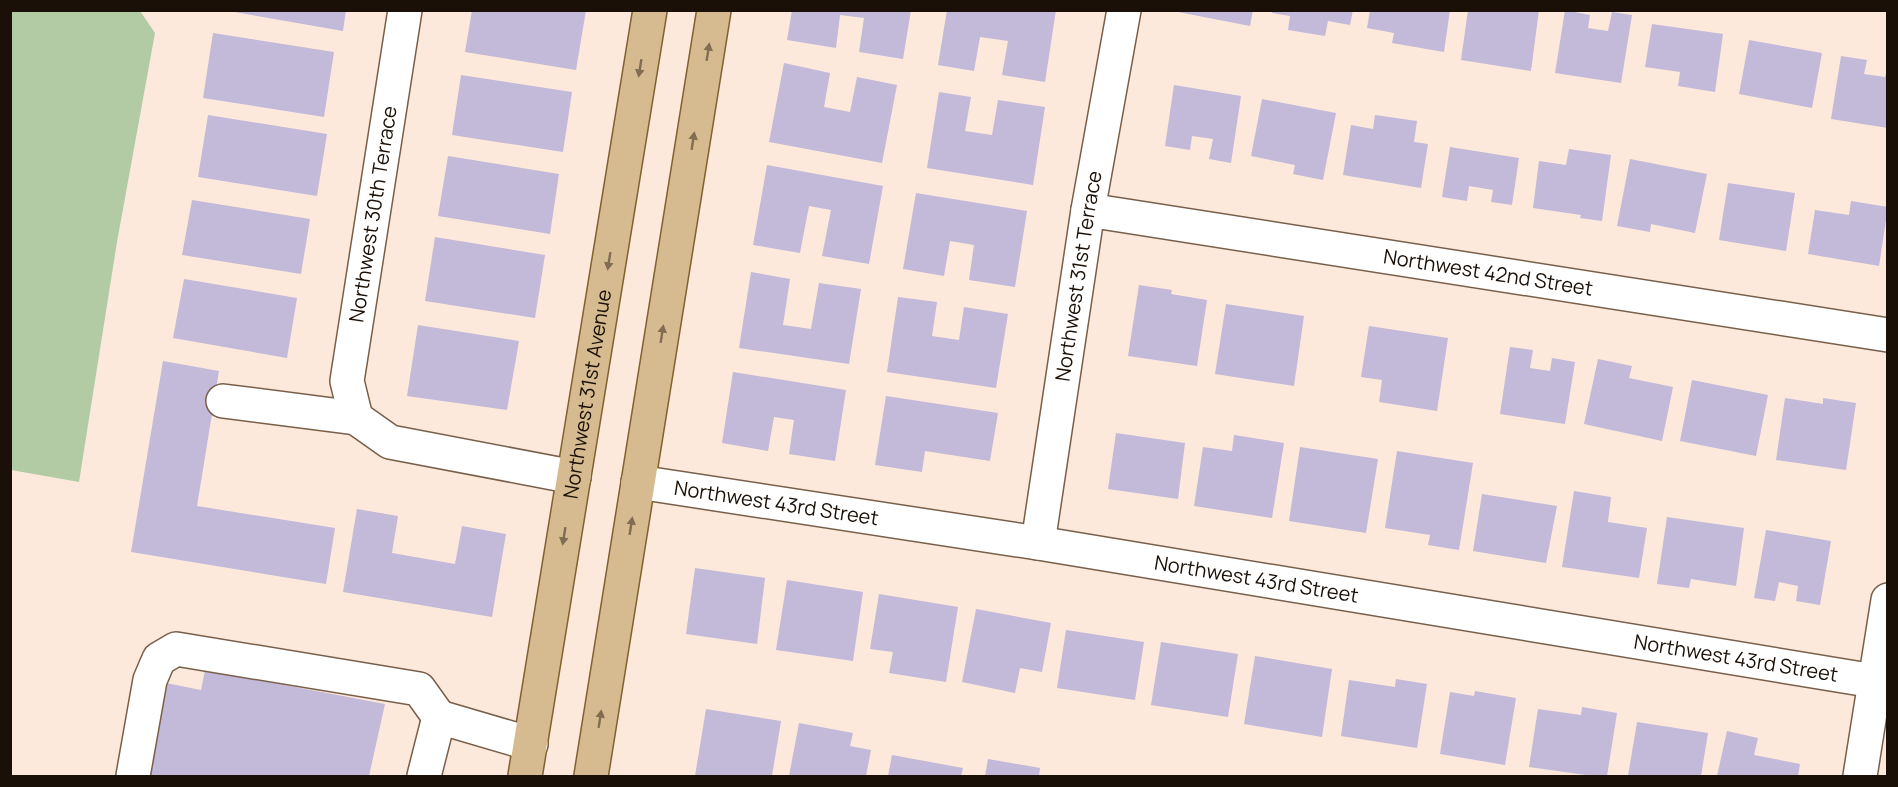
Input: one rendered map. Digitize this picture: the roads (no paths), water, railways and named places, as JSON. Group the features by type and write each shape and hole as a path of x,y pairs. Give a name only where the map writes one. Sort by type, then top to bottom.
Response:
{"main road":[{"name":"Northwest 31st Avenue","path":"525,777 650,10"},
{"path":"591,777 714,10"}],"street":[{"name":"Northwest 30th Terrace","path":"356,418 346,381 405,10"},
{"name":"Northwest 31st Terrace","path":"1038,543 1088,210 1124,10"},
{"name":"Northwest 42nd Street","path":"1088,210 1887,335"},
{"path":"223,400 356,418 390,442 574,477"},
{"name":"Northwest 43rd Street","path":"638,482 1038,543 1874,681"},
{"path":"1860,777 1887,600"},
{"path":"133,777 150,680 159,658 176,649 419,688 439,717 531,744"},
{"path":"424,777 439,717"}]}
